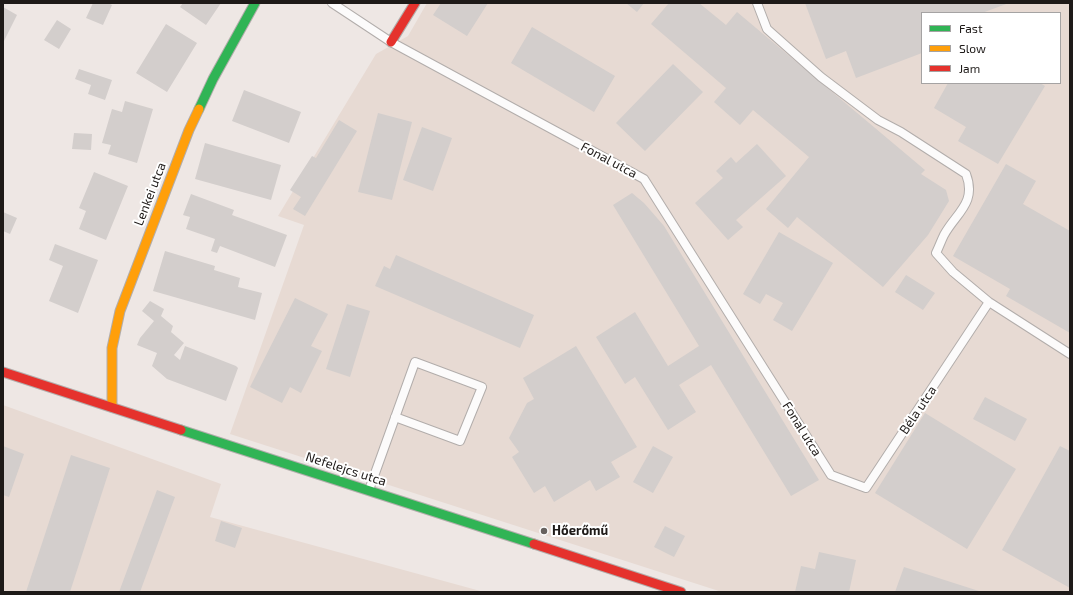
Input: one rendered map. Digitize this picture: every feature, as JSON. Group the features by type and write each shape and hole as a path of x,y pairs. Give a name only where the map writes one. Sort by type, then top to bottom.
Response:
{"street":[{"name":"Lenkei utca","path":"112,407 112,348 120,311 189,130 213,79 255,3"},
{"path":"392,42 415,3"},
{"name":"Nefelejcs utca","path":"3,372 680,592"}],"lane":[{"name":"Fonal utca","path":"332,3 392,42 644,179 831,475"},
{"path":"757,3 767,29 821,77 878,120 901,132 966,174 970,184 967,202 944,235 936,253 953,272 989,302 1070,354"},
{"name":"Béla utca","path":"831,475 866,488 989,302"},
{"path":"369,491 395,417 415,362 482,387 460,441 395,417"}],"shaded area":[{"path":"427,3 1070,3 1070,592 722,592 230,434 304,225 278,216 376,54 408,36"},
{"path":"3,405 221,484 210,517 484,592 3,592"}],"building":[{"path":"93,3 108,3 112,5 103,25 86,18"},
{"path":"183,3 221,3 206,25 180,7"},
{"path":"441,3 488,3 467,36 433,15"},
{"path":"626,3 644,3 637,12"},
{"path":"669,3 699,3 726,25 737,12 925,170 921,174 946,190 949,201 928,235 883,287 797,217 788,228 766,209 809,157 753,110 740,125 714,102 726,88 651,24"},
{"path":"805,3 1009,3 985,12 921,12 921,53 856,78 846,51 826,59"},
{"path":"3,7 17,15 3,43"},
{"path":"57,20 71,29 59,49 44,40"},
{"path":"166,24 197,43 167,92 136,73"},
{"path":"532,27 615,76 594,112 511,63"},
{"path":"673,64 703,92 645,151 616,123"},
{"path":"79,69 112,80 105,100 88,94 91,85 75,79"},
{"path":"947,84 1042,84 1045,86 998,164 958,141 966,127 934,108"},
{"path":"244,90 301,112 289,143 232,121"},
{"path":"125,101 153,109 137,163 108,154 111,145 102,143 112,109 122,112"},
{"path":"378,113 412,122 392,200 358,192"},
{"path":"339,120 357,131 305,216 293,209 301,197 290,190 312,156 316,158"},
{"path":"422,127 452,138 433,191 403,180"},
{"path":"74,133 92,134 91,150 72,149"},
{"path":"205,143 281,165 271,200 195,179"},
{"path":"757,144 786,176 736,220 743,227 728,240 695,203 723,178 716,171 731,157 736,163"},
{"path":"1006,164 1036,181 1023,204 1070,231 1070,333 1006,296 1010,289 953,256"},
{"path":"94,172 128,186 106,240 79,229 86,211 79,208"},
{"path":"632,193 644,203 664,226 819,480 791,496 711,365 679,385 696,412 668,430 635,377 625,384 596,337 635,312 668,366 699,346 613,205"},
{"path":"191,194 234,210 232,215 287,235 275,267 220,246 217,253 211,251 215,239 186,229 190,217 183,215"},
{"path":"3,212 17,218 10,234 3,231"},
{"path":"779,232 833,263 792,331 773,320 783,303 766,294 760,304 743,294"},
{"path":"55,244 98,260 78,313 49,301 63,266 49,260"},
{"path":"165,251 215,266 214,270 240,278 238,287 262,293 255,320 153,291"},
{"path":"396,255 534,315 520,348 375,286 384,266 390,269"},
{"path":"906,275 935,293 923,310 895,292"},
{"path":"295,298 328,314 311,346 322,351 301,393 290,387 282,403 250,387"},
{"path":"150,301 164,309 161,316 173,326 171,332 184,343 174,355 180,360 185,346 238,368 226,401 167,379 152,366 157,353 137,345 140,338 154,321 142,311"},
{"path":"347,304 370,311 350,377 326,369"},
{"path":"576,346 637,447 611,462 620,477 596,491 590,480 554,502 545,486 534,493 512,457 519,452 509,438 527,403 534,399 523,378"},
{"path":"985,397 1027,419 1015,441 973,419"},
{"path":"925,413 1016,469 967,549 875,493"},
{"path":"3,446 24,454 9,497 3,495"},
{"path":"653,446 673,457 653,493 633,482"},
{"path":"1060,446 1070,451 1070,588 1002,550"},
{"path":"71,455 110,468 70,592 26,592"},
{"path":"157,490 175,497 140,592 119,592"},
{"path":"221,521 242,528 235,548 215,541"},
{"path":"665,526 685,536 674,557 654,547"},
{"path":"819,552 856,560 849,592 795,592 801,566 815,569"},
{"path":"904,567 982,592 895,592"}],"traffic: fast":[{"path":"199,109 213,79 255,3"},
{"path":"181,430 534,544"}],"traffic: slow":[{"path":"112,407 112,348 120,311 189,130 199,109"}],"traffic: jam":[{"path":"391,42 415,3"},
{"path":"3,372 181,430"},
{"path":"534,544 681,592"}],"place":[{"name":"Hőerőmű","path":"544,531"}]}
